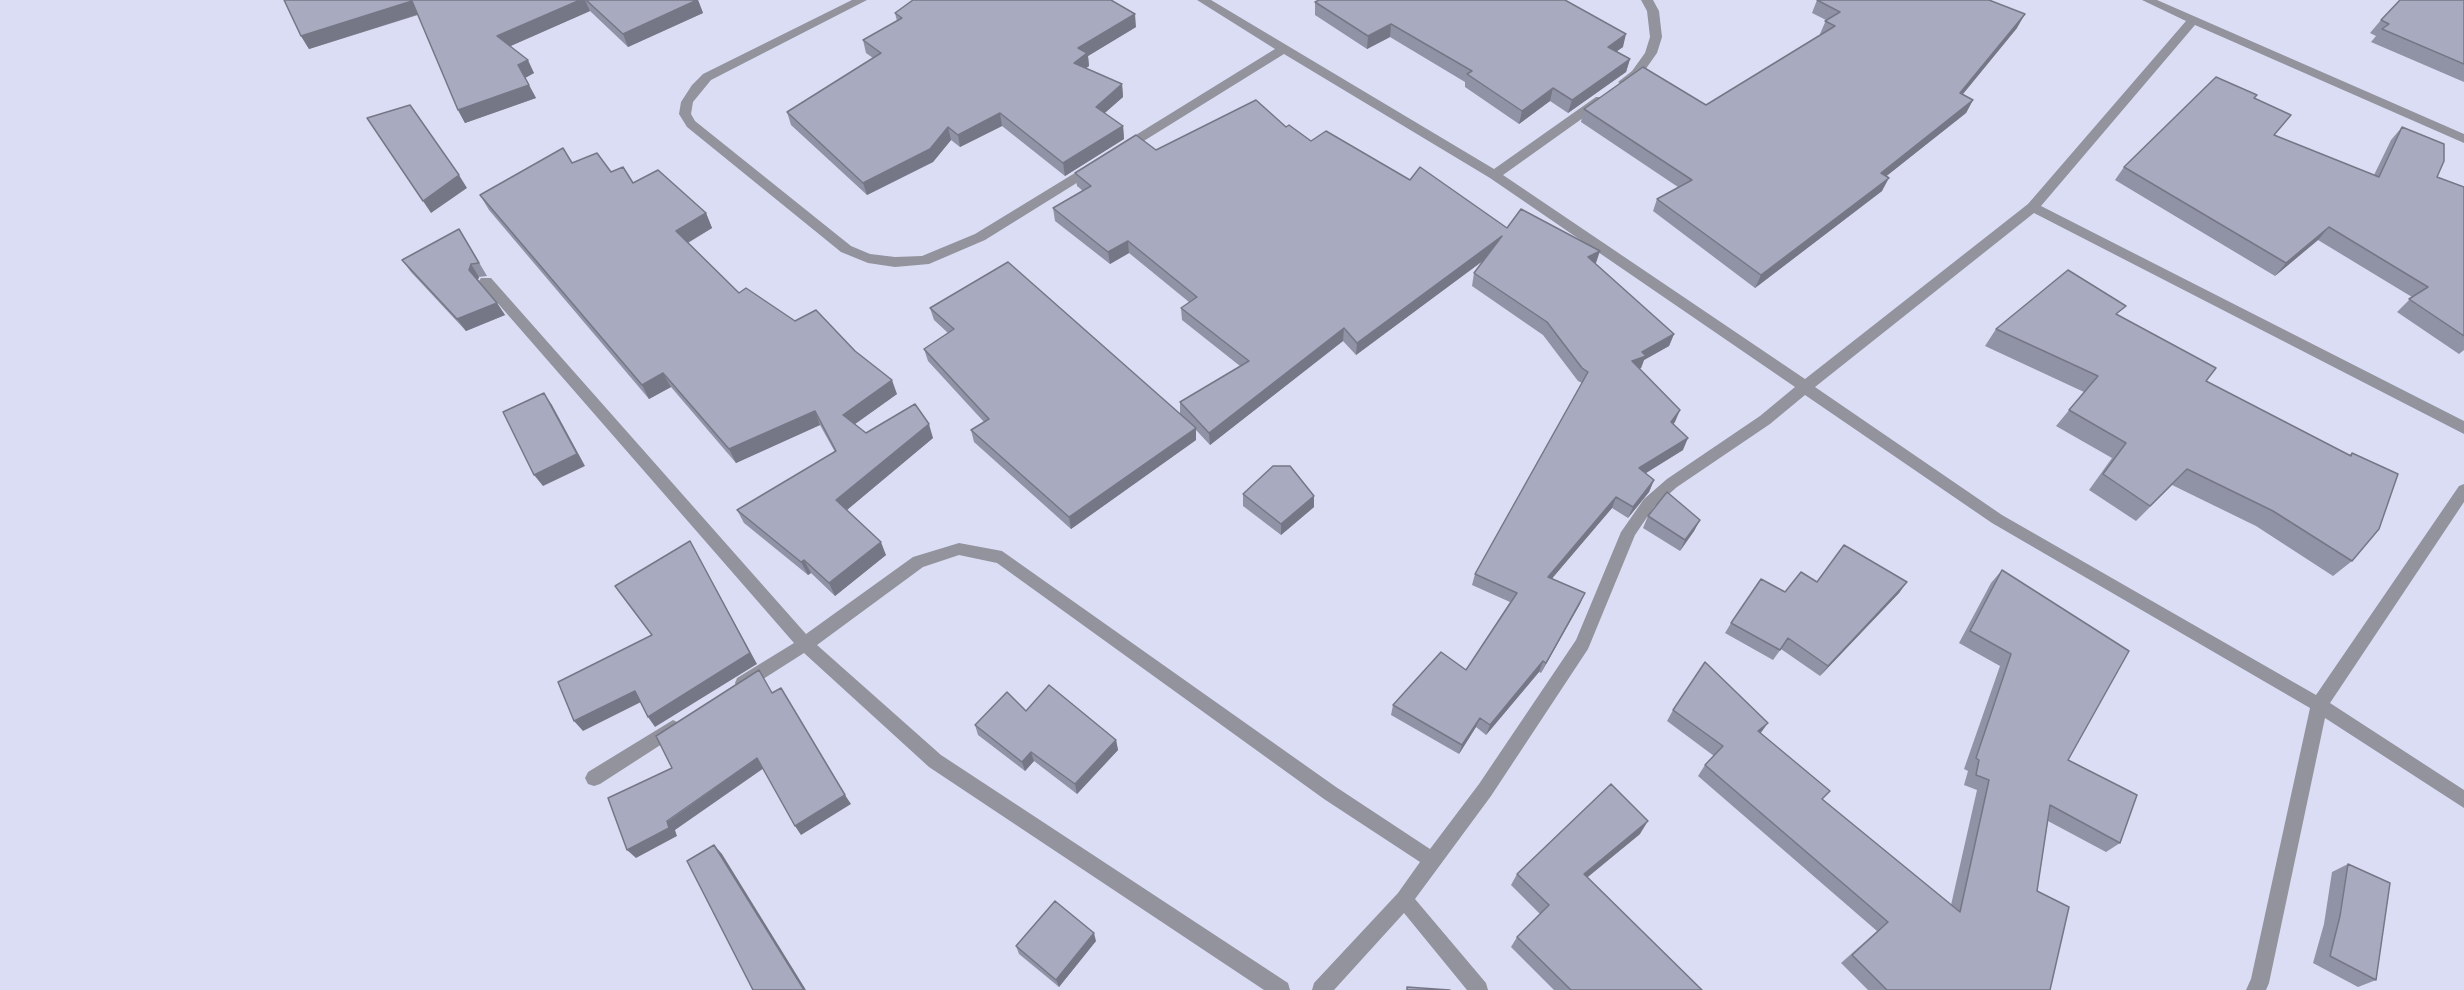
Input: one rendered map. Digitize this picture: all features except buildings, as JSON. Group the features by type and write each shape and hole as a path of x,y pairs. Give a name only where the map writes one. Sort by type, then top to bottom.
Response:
{"street":[{"path":"861,0 707,77 687,102 685,114 691,124 846,249 868,258 895,262 924,261 980,237 1283,50"},
{"path":"1203,0 1494,175 1997,519 2319,705 2464,800"},
{"path":"1494,175 1636,74 1651,53 1656,37 1653,11 1647,0"},
{"path":"2148,0 2464,139"},
{"path":"1322,990 1404,899 1485,790 1582,644 1629,532 1649,503 1672,483 1765,420 2033,207 2192,21"},
{"path":"2033,207 2464,428"},
{"path":"486,281 805,644 935,761 1281,990"},
{"path":"2255,990 2260,983 2319,705 2464,490"},
{"path":"724,695 805,644 918,562 959,549 1002,558 1330,793 1432,860"},
{"path":"594,778 684,721"},
{"path":"1404,899 1479,990"}]}
